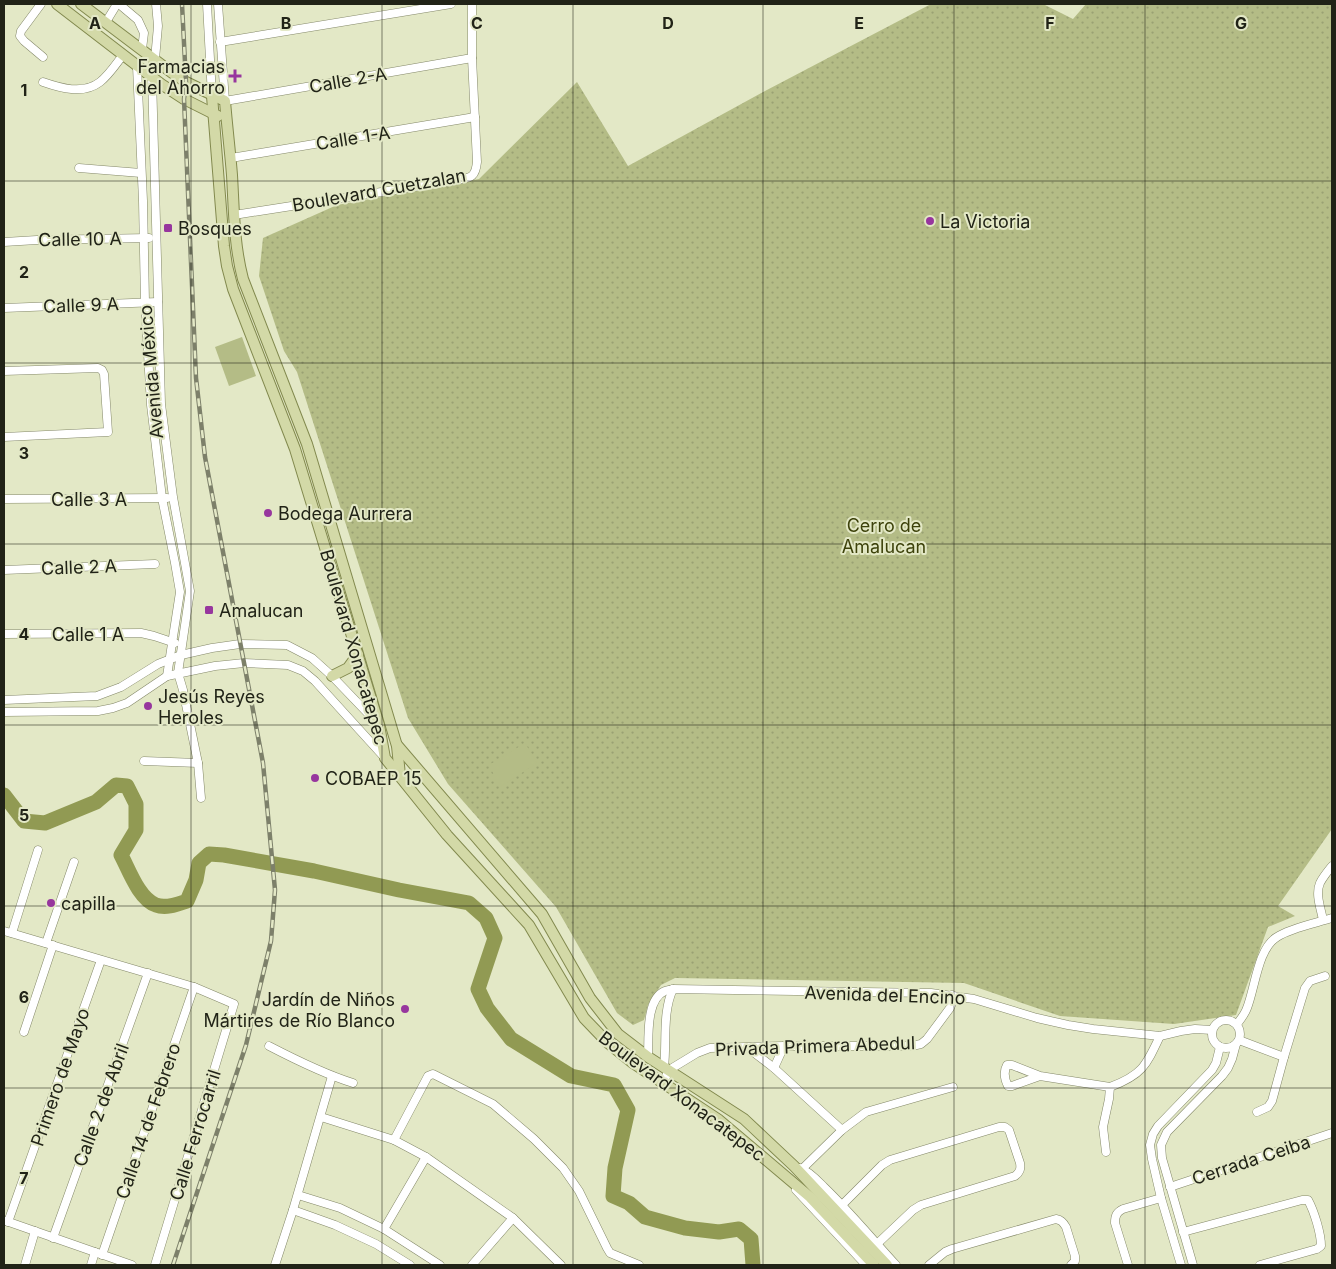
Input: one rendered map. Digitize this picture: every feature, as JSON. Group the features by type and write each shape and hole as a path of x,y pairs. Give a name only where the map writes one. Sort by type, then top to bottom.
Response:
{"main road":[{"path":"57,4 137,66 184,99 226,119"},
{"path":"81,4 186,82 224,101"},
{"name":"Boulevard Xonacatepec","path":"212,96 224,246 233,289 295,449 379,725 385,758 447,835 529,925 584,1018 607,1042 633,1063 719,1120 788,1178 813,1194 892,1265"},
{"name":"Boulevard Xonacatepec","path":"224,101 231,158 236,245 239,265 307,444 397,746 542,914 590,998 618,1034 648,1057 744,1119 799,1169 813,1194 874,1265"},
{"path":"332,676 348,668 358,654"},
{"path":"379,725 397,746 400,775"}],"street":[{"path":"41,4 21,31 20,36 44,57"},
{"path":"106,22 118,4 138,20 144,33 142,49"},
{"path":"155,59 158,26 156,4"},
{"path":"207,4 212,96"},
{"path":"218,4 224,101"},
{"path":"220,42 451,4"},
{"name":"Boulevard Cuetzalan","path":"234,215 474,175 476,170 472,4"},
{"path":"42,82 63,89 86,89 101,82 123,55"},
{"name":"Calle 2-A","path":"224,101 472,58"},
{"name":"Avenida México","path":"137,66 145,302 152,405 162,498 180,592 167,676"},
{"name":"Avenida México","path":"152,77 161,404 190,591 178,673"},
{"name":"Calle 1-A","path":"231,158 475,117"},
{"path":"79,168 141,173"},
{"name":"Calle 10 A","path":"4,242 156,237"},
{"name":"Calle 9 A","path":"4,308 158,302"},
{"path":"4,371 98,368 102,370 104,374 108,432 4,437"},
{"name":"Calle 3 A","path":"4,499 174,497"},
{"name":"Calle 2 A","path":"4,570 155,564"},
{"name":"Calle 1 A","path":"4,634 141,633 171,643 182,644"},
{"path":"4,700 97,696 121,686 169,659 212,648 240,644 287,645 312,658 379,725"},
{"path":"4,712 98,711 127,703 167,676 178,673 244,663 288,665 303,671 315,681 385,758"},
{"path":"178,673 198,764 201,798"},
{"path":"144,761 198,764"},
{"path":"4,941 38,850"},
{"path":"24,1032 74,862"},
{"path":"1324,920 1318,897 1318,889 1320,882 1332,866"},
{"path":"1237,1024 1247,1009 1263,954 1268,945 1284,933 1332,918"},
{"path":"8,932 194,987"},
{"name":"Primero de Mayo","path":"6,1221 101,960"},
{"name":"Calle 2 de Abril","path":"53,1238 148,973"},
{"path":"1257,1112 1271,1104 1305,988 1310,981 1325,976"},
{"name":"Calle Ferrocarril","path":"155,1265 234,1004 194,987"},
{"name":"Calle 14 de Febrero","path":"91,1265 98,1253 194,987"},
{"path":"648,1057 649,1018 657,998 664,991 672,989"},
{"path":"663,1083 666,1069 667,1014 672,989"},
{"name":"Avenida del Encino","path":"672,989 931,993 974,999 1068,1026 1160,1036 1195,1029 1212,1030"},
{"name":"Privada Primera Abedul","path":"666,1069 710,1048 912,1046 921,1044 928,1039 950,1008 952,995"},
{"path":"1193,1265 1162,1158 1161,1145 1167,1132 1228,1068 1232,1059 1238,1042 1240,1035 1239,1028 1232,1021 1220,1021 1212,1030 1212,1037 1220,1047 1228,1048 1238,1042 1284,1057"},
{"path":"1040,1076 1008,1086 1005,1081 1004,1070 1007,1065 1012,1065 1040,1076 1110,1087 1124,1082 1143,1068 1160,1036"},
{"path":"269,1046 332,1076 353,1083"},
{"path":"774,1068 784,1046"},
{"path":"1181,1265 1161,1198 1150,1145 1153,1134 1158,1126 1212,1070 1220,1047"},
{"path":"748,1048 774,1068 842,1130"},
{"path":"394,1140 430,1075 434,1074 493,1104 534,1139 563,1168 579,1191 610,1253 639,1265"},
{"path":"275,1265 298,1195 332,1076"},
{"path":"799,1169 856,1118 866,1112 953,1087"},
{"path":"1106,1152 1103,1127 1110,1087"},
{"path":"321,1117 394,1140 426,1157 513,1218 562,1265"},
{"path":"842,1205 882,1165 890,1160 999,1127 1005,1127 1009,1130 1020,1163 1019,1173 1015,1176 921,1204 876,1244"},
{"name":"Cerrada Ceiba","path":"1170,1187 1332,1134"},
{"path":"384,1228 426,1157"},
{"name":"Boulevard Xonacatepec","path":"799,1169 842,1205 892,1265"},
{"name":"Boulevard Xonacatepec","path":"788,1178 796,1190 866,1265"},
{"path":"298,1195 340,1208 384,1228 440,1265"},
{"path":"1128,1265 1115,1223 1115,1217 1118,1211 1161,1198"},
{"path":"1183,1232 1308,1200 1321,1240 1321,1246 1317,1249 1260,1265"},
{"path":"293,1210 335,1225 376,1244 410,1265"},
{"path":"472,1265 513,1218"},
{"path":"929,1265 945,1252 952,1249 1056,1220 1064,1222 1066,1227 1075,1256 1073,1263"},
{"path":"6,1221 132,1265"},
{"path":"25,1265 35,1231"}],"green space":[{"name":"Cerro de Amalucan","path":"931,4 1043,4 1073,19 1086,4 1332,4 1332,829 1278,906 1295,916 1268,927 1236,1015 1174,1024 1060,1016 964,983 675,978 661,985 648,1005 644,1020 633,1025 617,1013 556,907 448,784 408,718 297,372 284,351 259,276 263,238 337,205 479,179 577,82 628,166 765,91"},
{"path":"242,337 256,376 229,386 215,347"},
{"path":"525,743 537,763 500,787 489,765"}],"waterway":[{"path":"4,795 24,821 45,823 96,802 116,785 127,786 136,804 136,830 121,855 144,897 160,906 172,906 187,901 196,880 199,863 209,854 314,871 469,903 486,918 495,938 478,989 487,1008 511,1039 571,1076 614,1085 628,1110 615,1168 613,1196 629,1203 645,1217 685,1228 719,1232 739,1229 751,1239 753,1265"}],"railway":[{"path":"173,1265 246,1045 271,941 275,890 263,763 205,457 196,378 184,99 186,82 182,4"}],"place":[{"name":"Farmacias del Ahorro","path":"235,76"},
{"name":"La Victoria","path":"930,221"},
{"name":"Bosques","path":"168,228"},
{"name":"Bodega Aurrera","path":"268,513"},
{"name":"Amalucan","path":"209,610"},
{"name":"Jesús Reyes Heroles","path":"148,706"},
{"name":"COBAEP 15","path":"315,778"},
{"name":"capilla","path":"51,903"},
{"name":"Jardín de Niños Mártires de Río Blanco","path":"405,1009"}]}
